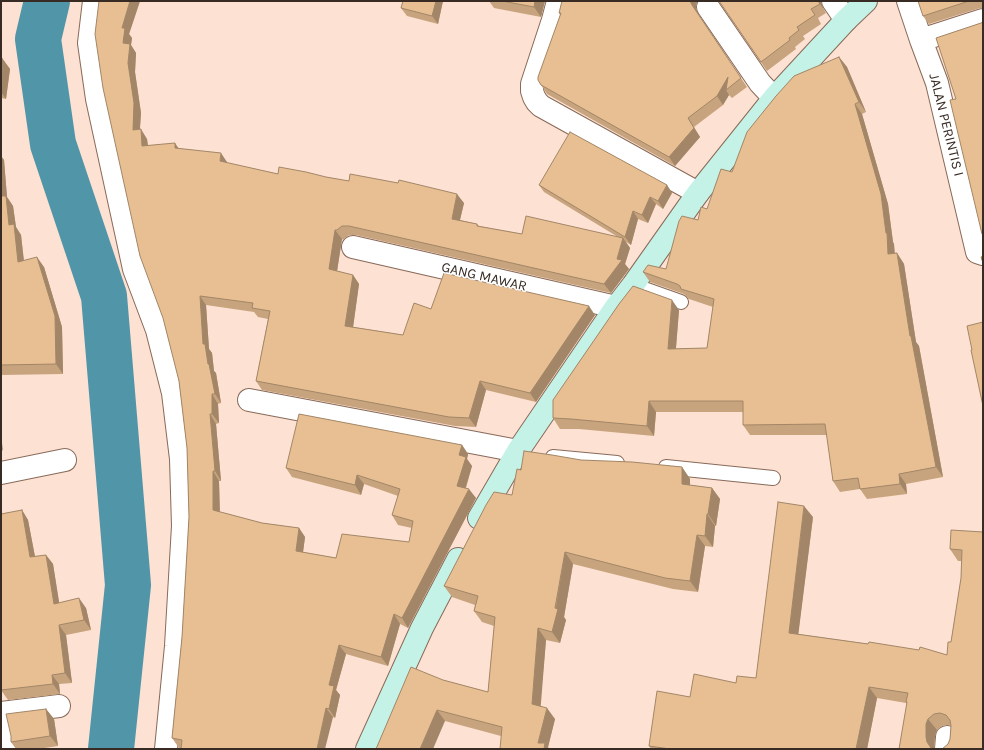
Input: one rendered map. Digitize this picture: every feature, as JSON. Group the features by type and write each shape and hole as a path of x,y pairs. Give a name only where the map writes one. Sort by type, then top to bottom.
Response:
{"street":[{"path":"94,1 89,43 97,99 134,269 158,330 173,393 181,459 183,526 176,646 166,749"},
{"path":"558,1 532,84 532,91 537,102 541,106 698,193"},
{"path":"833,1 846,20"},
{"path":"367,749 422,628 483,510 529,453 616,307 698,193 774,98 846,20 866,1"},
{"name":"JALAN PERINTIS I","path":"908,1 937,83 980,253"},
{"path":"708,7 760,83 774,98"},
{"path":"921,40 983,20"},
{"name":"GANG MAWAR","path":"353,247 616,307"},
{"path":"249,400 529,453"},
{"path":"1,473 65,460"},
{"path":"1,714 59,706"},
{"path":"1,727 6,749"}],"lane":[{"path":"633,285 681,302"},
{"path":"529,453 631,464"},
{"path":"655,466 773,478"}],"building":[{"path":"99,1 130,1 122,28 125,28 123,43 130,44 128,63 134,103 133,130 141,129 142,146 175,143 175,148 221,153 220,161 278,174 279,167 349,181 350,174 398,183 399,180 457,194 452,219 477,224 477,226 522,234 526,216 623,238 617,259 622,260 604,284 349,226 342,226 335,230 329,269 353,275 345,326 403,335 414,303 431,309 444,273 589,306 530,393 480,381 469,418 449,417 256,381 270,311 252,308 253,303 200,296 203,344 205,344 215,394 212,394 212,414 210,414 215,471 213,471 213,510 262,523 299,528 296,551 336,558 342,534 409,542 413,521 392,515 400,489 357,475 355,485 286,468 299,414 462,445 459,455 466,457 457,486 469,489 402,618 394,614 381,657 339,645 329,685 334,686 329,709 326,708 317,749 181,749 182,740 172,738 182,637 189,517 187,448 179,381 163,318 140,256 103,88 95,34"},
{"path":"403,1 436,1 432,16 401,8"},
{"path":"502,1 535,1 534,7"},
{"path":"562,1 690,1 741,78 726,90 728,77 717,96 688,118 694,128 669,157 541,85 538,77 561,13 559,13"},
{"path":"719,1 818,1 820,4 811,9 815,15 797,27 799,30 789,38 790,40 761,62"},
{"path":"918,1 969,1 923,16"},
{"path":"983,22 983,235 950,100 956,99 936,38"},
{"path":"839,57 859,102 855,104 881,194 887,233 888,254 897,253 910,336 936,467 899,474 900,484 860,489 858,478 833,481 825,424 743,425 743,401 649,401 647,426 553,418 553,400 633,286 672,300 668,349 707,348 714,299 681,289 677,284 643,272 648,265 666,269 679,221 682,216 698,220 701,207 707,209 721,169 732,172 747,132 794,76"},
{"path":"570,132 667,185 658,201 650,197 642,215 633,211 625,237 539,185"},
{"path":"1,196 6,196 9,225 14,224 18,262 37,257 55,316 56,364 1,365"},
{"path":"983,322 983,406 967,326"},
{"path":"524,451 581,460 632,462 682,467 682,484 712,488 705,536 697,535 690,581 665,578 565,552 555,608 558,609 552,632 538,628 532,704 547,708 538,743 545,743 544,749 500,749 502,727 437,710 420,749 376,749 411,667 443,680 488,692 495,617 474,611 478,596 444,586 494,492 512,495 517,469 521,470"},
{"path":"778,502 804,506 789,633 868,644 869,642 919,650 920,647 947,655 948,642 951,642 961,578 962,550 950,549 951,530 983,532 983,749 942,749 948,744 950,739 951,726 950,720 946,715 940,713 934,714 928,719 926,724 927,742 931,748 934,749 899,749 908,693 869,687 856,749 670,749 649,746 657,691 690,697 694,674 736,683 737,676 756,678"},
{"path":"22,510 30,557 46,555 54,604 79,598 84,620 59,625 65,673 52,675 53,684 1,690 1,514"},
{"path":"46,709 50,736 11,742 6,714"}],"waterway":[{"path":"47,1 38,39 53,144 104,296 128,585 111,749"}]}
